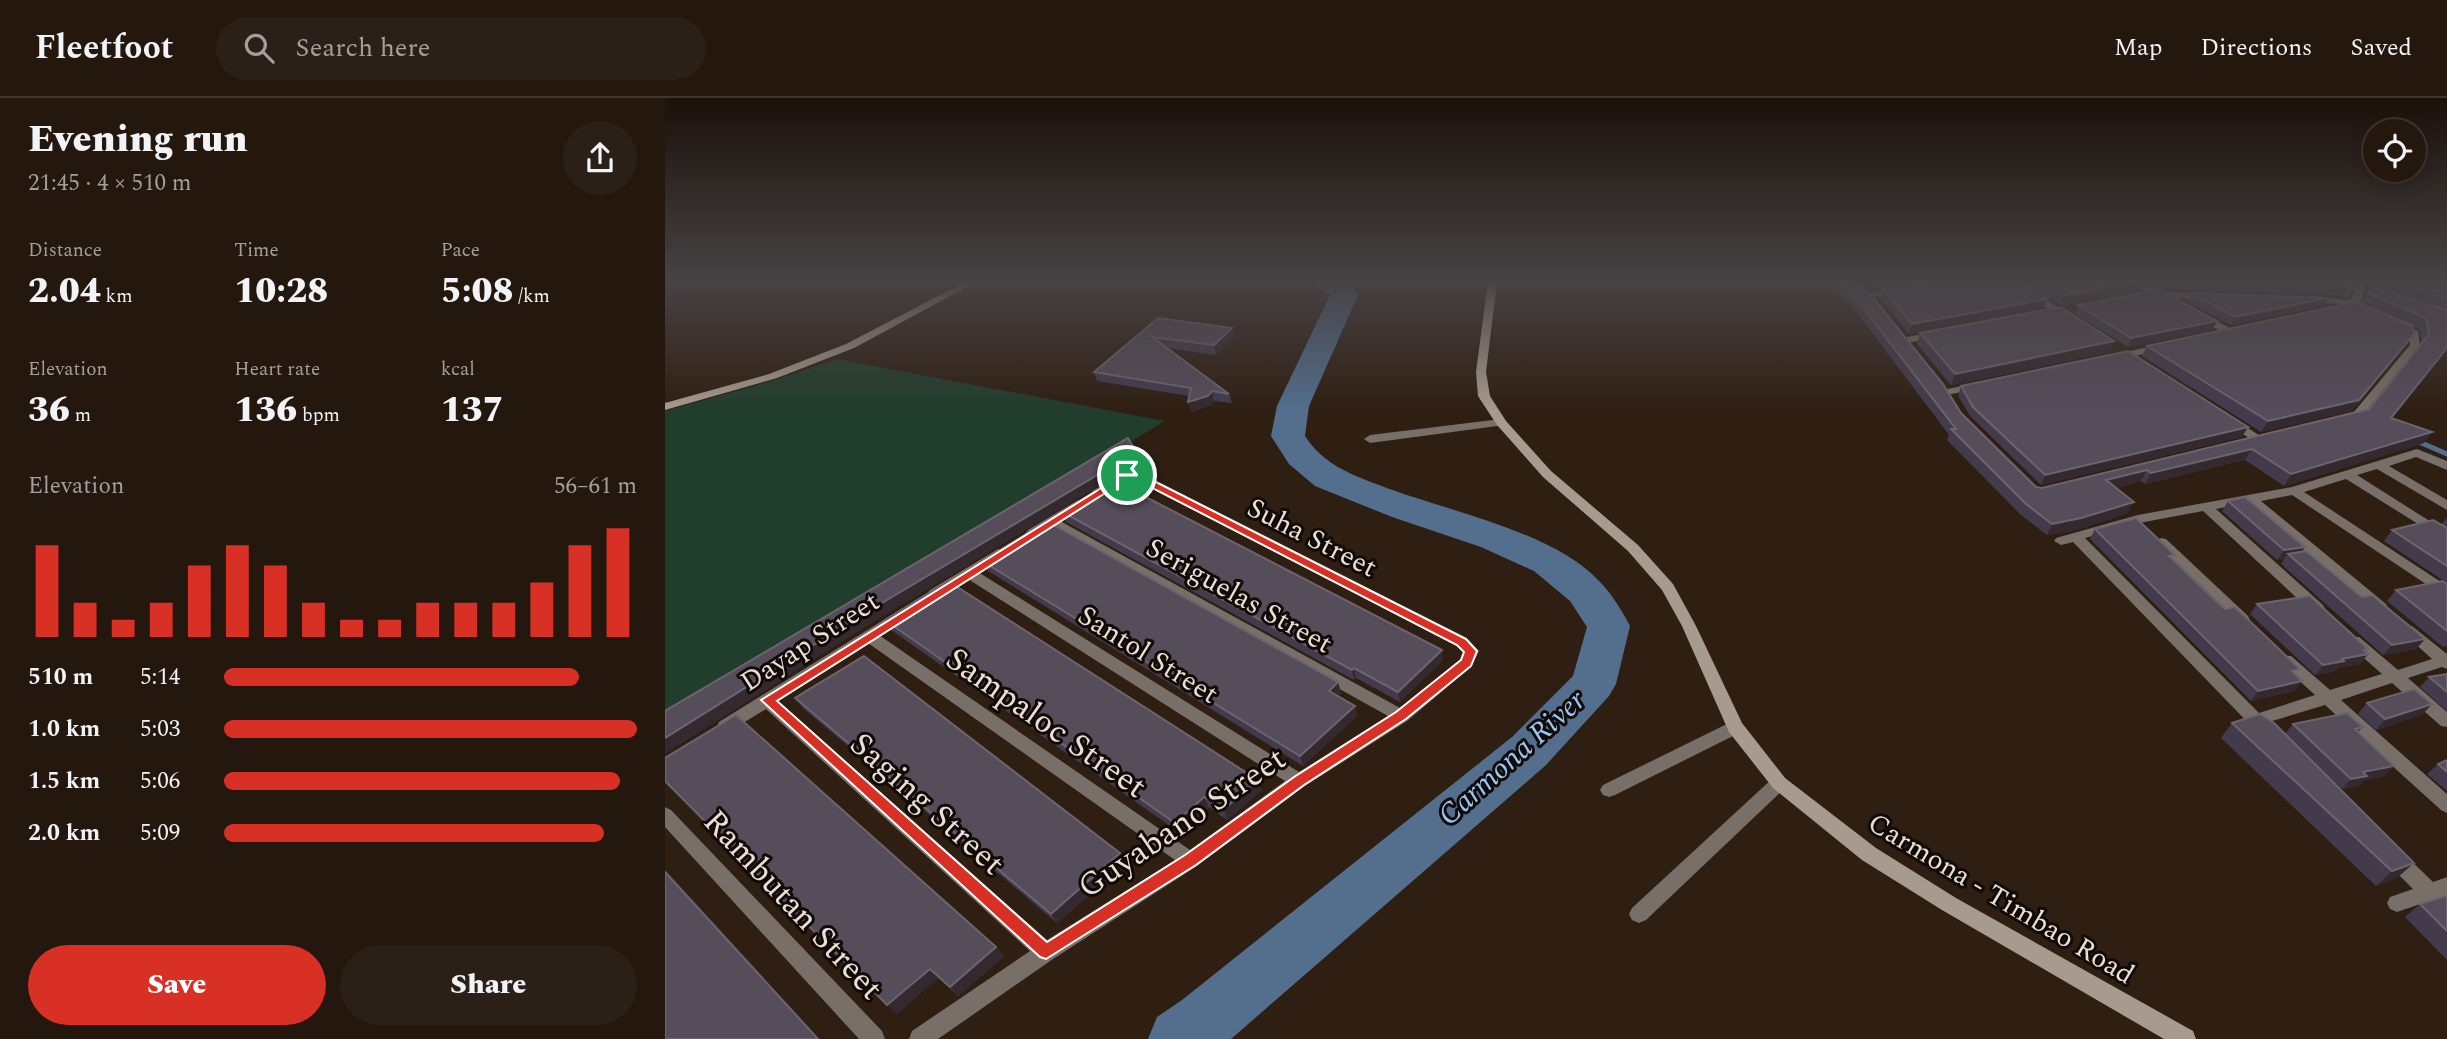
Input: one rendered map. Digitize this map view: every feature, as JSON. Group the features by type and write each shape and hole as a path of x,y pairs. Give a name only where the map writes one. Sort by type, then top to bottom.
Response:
{"main road":[{"path":"665,407 773,376 850,346 890,325"},
{"name":"Carmona - Timbao Road","path":"1487,325 1481,372 1484,396 1501,423 1547,474 1633,548 1668,587 1689,626 1735,727 1779,783 1869,854 1949,904 2185,1039"}],"street":[{"path":"2217,325 2230,332"},
{"path":"2330,422 2357,415 2415,345 2414,333 2398,325"},
{"path":"1896,328 1909,344 1943,334"},
{"path":"2207,337 2244,329"},
{"path":"2107,343 2137,362"},
{"path":"2099,361 2171,345"},
{"path":"1947,392 1986,384"},
{"path":"2215,411 2265,438 2237,444"},
{"path":"1370,439 1501,423"},
{"path":"2275,739 2069,539 2138,519 2294,491 2417,453 2447,466"},
{"path":"2377,464 2447,506"},
{"name":"Dayap Street","path":"711,736 868,635 1127,475"},
{"name":"Suha Street","path":"1127,475 1137,476 1462,642 1471,651"},
{"path":"2348,475 2447,538"},
{"path":"2294,491 2447,593"},
{"path":"2251,499 2446,662"},
{"path":"2206,506 2393,677 2447,721"},
{"path":"2138,519 2257,633"},
{"name":"Seriguelas Street","path":"1051,522 1401,716"},
{"name":"Santol Street","path":"969,573 1299,781"},
{"name":"Sampaloc Street","path":"868,635 1190,860"},
{"name":"Guyabano Street","path":"919,1039 1046,952 1190,860 1299,781 1401,716 1466,663 1471,651"},
{"path":"2277,652 2447,805"},
{"path":"2256,720 2446,662"},
{"name":"Saging Street","path":"767,700 1046,952"},
{"path":"1609,790 1735,727"},
{"path":"1639,914 1779,783"},
{"name":"Rambutan Street","path":"665,815 874,1039"},
{"path":"2381,844 2438,889 2447,909"},
{"path":"2397,903 2438,889"}],"green space":[{"path":"837,359 1165,421 665,723 665,411 772,381"}],"building":[{"path":"1150,325 1209,325 1232,328 1214,345 1152,337 1229,394 1212,391 1208,396 1188,402 1191,388 1094,372"},
{"path":"1876,325 1895,325 1943,384 1961,413 2036,487 2042,488 2369,409 2429,334 2427,325 2447,325 2447,348 2391,418 2432,432 2291,474 2252,449 2151,473 2147,470 2106,480 2134,502 2052,524 2026,504 1951,429 1956,429"},
{"path":"1964,325 2089,325 2114,341 1955,374 1920,333"},
{"path":"2110,325 2197,325 2131,338"},
{"path":"2247,325 2410,325 2414,334 2359,400 2268,421 2147,346"},
{"path":"2128,351 2248,427 2045,475 1973,407 1961,386"},
{"path":"1128,438 1136,452 855,619 665,738 665,711"},
{"path":"1113,480 1442,650 1398,692 1354,668 1352,670 1062,512"},
{"path":"2245,497 2305,547 2284,550 2228,501"},
{"path":"2136,518 2175,555 2169,556 2215,600 2225,609 2235,607 2300,669 2292,671 2302,681 2258,691 2095,529"},
{"path":"2433,520 2447,528 2447,566 2392,530"},
{"path":"1047,521 1338,682 1329,691 1355,706 1300,756 982,561"},
{"path":"2306,551 2362,597 2372,595 2425,639 2392,645 2288,554"},
{"path":"948,581 1258,780 1224,809 1204,797 1175,823 885,620"},
{"path":"2442,581 2447,584 2447,631 2396,590"},
{"path":"2310,596 2368,649 2364,650 2368,654 2323,665 2257,604"},
{"path":"864,656 1120,853 1051,914 795,698"},
{"path":"2447,674 2447,692 2429,677"},
{"path":"2414,689 2432,704 2385,719 2367,703"},
{"path":"2347,713 2363,727 2355,729 2394,766 2363,772 2367,776 2351,779 2293,724"},
{"path":"2260,714 2274,723 2414,863 2392,871 2232,723"},
{"path":"736,715 996,947 950,987 930,969 887,1005 665,781 665,758"},
{"path":"2447,760 2447,772 2438,764"},
{"path":"665,872 818,1039 665,1039"},
{"path":"2445,896 2447,898 2447,931 2420,904"}],"waterway":[{"name":"Carmona River","path":"1179,1039 1204,1022 1529,751 1593,684 1609,626 1585,591 1548,562 1495,538 1405,509 1328,478 1301,457 1288,436 1293,406 1330,325"},
{"path":"2417,441 2447,454"}],"route":[{"path":"1127,475 1137,476 1462,642 1471,651 1466,663 1401,716 1299,781 1190,860 1046,952 767,700 1127,475"}]}
